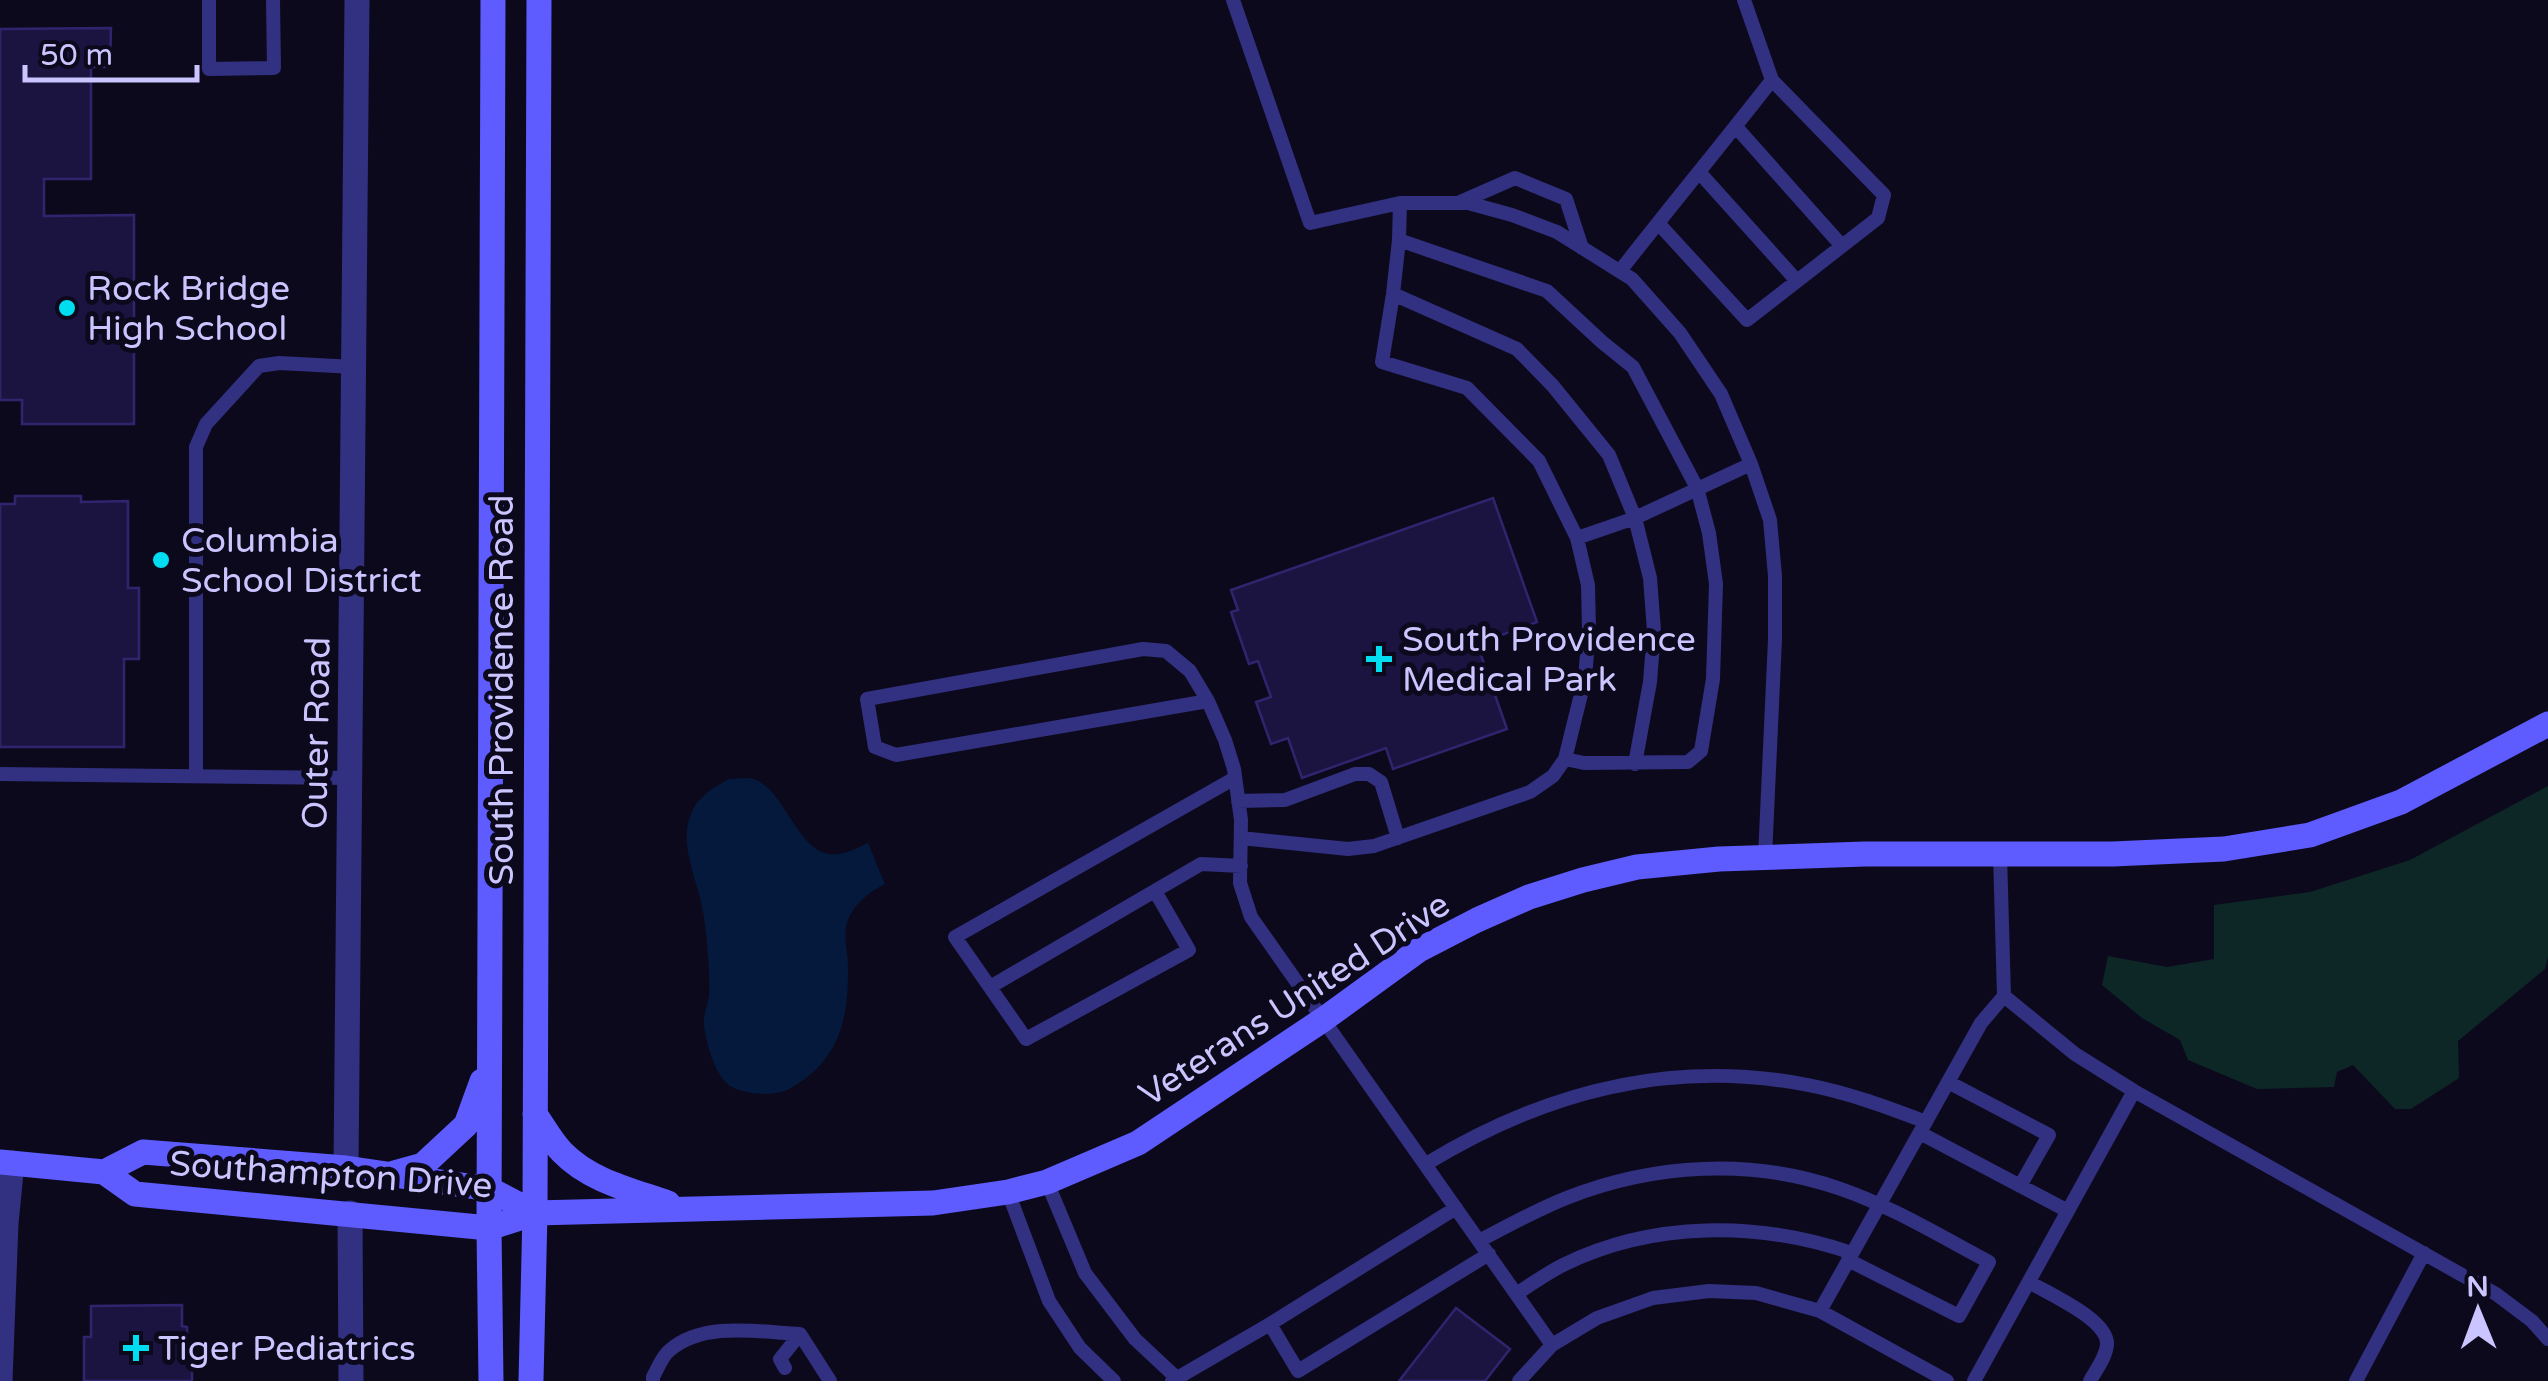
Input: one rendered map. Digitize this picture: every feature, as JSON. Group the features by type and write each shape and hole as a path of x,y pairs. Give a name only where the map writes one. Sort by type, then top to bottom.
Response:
{"street":[{"name":"Outer Road","path":"346,1168 357,0"},
{"name":"South Providence Road","path":"491,1381 493,0"},
{"name":"South Providence Road","path":"531,1381 535,1214 538,0"},
{"name":"Veterans United Drive","path":"535,1214 933,1203 1008,1192 1047,1182 1138,1143 1324,1019 1419,950 1529,897 1638,867 1719,859 2224,850 2310,835 2400,802 2548,724"},
{"path":"389,1174 423,1165 466,1125 479,1096 490,1047"},
{"path":"535,1114 560,1150 577,1166 603,1180 685,1208"},
{"name":"Southampton Drive","path":"104,1172 143,1152 346,1168 489,1189 535,1214"},
{"path":"0,1381 6,1162"},
{"name":"Southampton Drive","path":"6,1162 104,1172 135,1194 489,1228 535,1214"},
{"path":"350,1213 351,1381"}],"lane":[{"path":"209,0 209,70 274,68 273,0"},
{"path":"1233,0 1310,222 1400,203 1457,203 1512,215 1556,232 1632,279 1680,333 1721,394 1770,520 1775,576 1766,858"},
{"path":"1658,223 1747,320 1878,218 1884,196 1772,80 1744,0"},
{"path":"1620,271 1772,80"},
{"path":"1736,127 1842,246"},
{"path":"1699,172 1796,281"},
{"path":"1457,203 1515,178 1566,199 1582,248"},
{"path":"1241,838 1348,849 1374,846 1530,792 1553,776 1564,759 1585,678 1588,585 1576,538 1538,461 1467,388 1382,362 1394,294 1400,203"},
{"path":"1399,240 1548,291 1633,367 1697,488 1709,533 1716,584 1713,680 1701,750 1688,762 1584,763 1564,759"},
{"path":"1394,294 1517,349 1610,455 1635,518 1650,578 1654,631 1650,682 1635,764"},
{"path":"196,776 196,447 206,424 259,366 279,363 354,368"},
{"path":"1576,538 1635,518 1750,464"},
{"path":"1208,701 896,755 875,747 867,699 1143,648 1166,651 1190,671 1208,701 1225,740 1235,778 1242,820 1240,883 1251,917 1552,1345"},
{"path":"0,774 351,778"},
{"path":"1238,800 1285,800 1355,774 1369,774 1380,782 1398,838"},
{"path":"1155,890 1188,950 1026,1039 955,937 1235,778"},
{"path":"1820,1311 1981,1024 2004,996 2000,854"},
{"path":"990,986 1201,864 1241,866"},
{"path":"2004,996 2075,1054 2134,1091 2496,1294 2532,1321 2548,1340"},
{"path":"1426,1164 1513,1118 1577,1095 1634,1081 1694,1076 1756,1079 1807,1085 1873,1101 2068,1211"},
{"path":"1948,1082 2049,1135 2020,1186"},
{"path":"1974,1381 2134,1091"},
{"path":"1480,1241 1568,1197 1622,1179 1680,1170 1733,1168 1791,1175 1838,1188 1880,1204 1989,1262 1959,1316 1821,1242 1722,1229 1605,1247 1560,1266 1516,1294"},
{"path":"1047,1182 1085,1273 1135,1339 1176,1380 1456,1208"},
{"path":"1008,1192 1049,1301 1080,1348 1114,1381"},
{"path":"2356,1381 2424,1253"},
{"path":"1270,1324 1298,1371 1489,1254"},
{"path":"2029,1282 2095,1320 2107,1334 2107,1349 2090,1381"},
{"path":"1519,1381 1552,1345 1597,1318 1653,1298 1709,1291 1756,1293 1820,1311 1947,1381"},
{"path":"653,1381 667,1352 688,1338 718,1331 800,1334"},
{"path":"785,1368 780,1359 800,1334"},
{"path":"800,1334 830,1381"}],"green space":[{"path":"2548,786 2545,969 2458,1041 2459,1078 2411,1109 2395,1109 2353,1065 2337,1072 2334,1087 2257,1089 2188,1060 2180,1040 2142,1018 2102,985 2108,956 2167,967 2214,959 2214,905 2310,892 2410,860"}],"water":[{"path":"750,778 765,785 802,836 824,853 842,853 868,843 885,884 860,902 848,921 846,1004 838,1037 806,1078 776,1093 752,1093 730,1086 716,1067 705,1032 708,953 703,911 688,850 688,826 702,797 729,779"}],"building":[{"name":"Rock Bridge High School","path":"111,28 110,67 91,67 91,179 44,179 44,216 134,215 134,424 22,424 22,400 0,400 0,29"},
{"path":"15,496 81,496 81,502 128,501 128,588 139,588 139,659 124,659 124,747 0,747 0,504 15,504"},
{"path":"1493,498 1537,622 1477,644 1507,729 1393,769 1386,748 1302,778 1288,738 1271,744 1256,702 1271,697 1258,661 1249,664 1231,612 1238,610 1231,590"},
{"name":"Tiger Pediatrics","path":"182,1305 188,1358 192,1358 192,1381 84,1381 84,1337 91,1337 91,1306"},
{"path":"1456,1308 1510,1349 1485,1381 1399,1381"}],"place":[{"name":"Rock Bridge High School","path":"67,308"},
{"name":"Columbia School District","path":"161,560"},
{"name":"South Providence Medical Park","path":"1379,659"},
{"name":"Tiger Pediatrics","path":"136,1348"}]}
